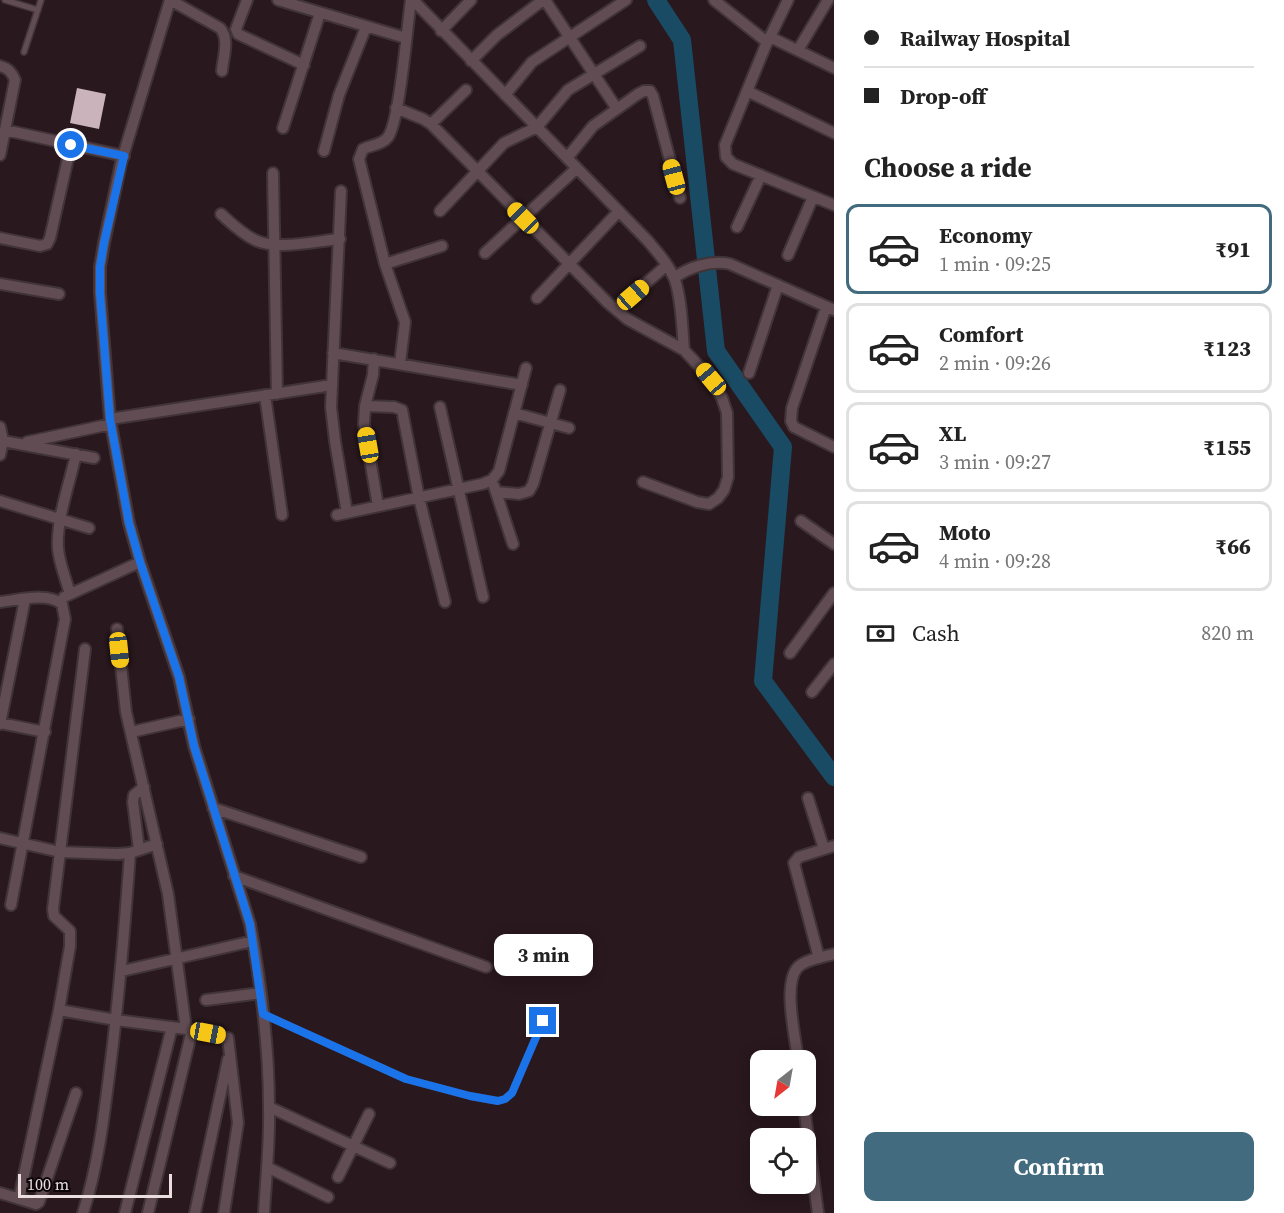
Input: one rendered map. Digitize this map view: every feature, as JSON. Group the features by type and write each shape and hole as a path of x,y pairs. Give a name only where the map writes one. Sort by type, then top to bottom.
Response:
{"street":[{"path":"222,70 226,38 224,32 170,0 124,156 104,243 100,267 100,293 111,421 129,523 179,677 194,746 254,941 263,1014 269,1107 264,1213"},
{"path":"247,0 236,32 304,65"},
{"path":"278,0 406,38"},
{"path":"412,0 648,241 667,265 678,293 684,350"},
{"path":"400,363 405,322 385,264 360,159 363,149 387,139 396,108 412,0"},
{"path":"441,31 471,0"},
{"path":"471,61 497,35 544,0 617,109"},
{"path":"505,95 532,62 626,0"},
{"path":"714,0 769,39 834,68"},
{"path":"788,0 769,39 725,145 726,157 733,164 834,205"},
{"path":"798,50 828,0"},
{"path":"283,128 320,13"},
{"path":"324,151 339,95 366,27"},
{"path":"440,211 510,138 537,127 568,90 640,46"},
{"path":"0,66 7,68 15,80 0,154"},
{"path":"430,124 466,90"},
{"path":"567,158 587,132 644,91 650,92 680,198"},
{"path":"747,91 834,133"},
{"path":"396,108 430,124 616,309 634,323 684,350 711,379 722,398 727,413 728,477 724,490 709,504 696,502 643,482"},
{"path":"5,130 124,156"},
{"path":"0,238 40,246 46,244 51,238 71,145"},
{"path":"485,253 577,168"},
{"path":"273,172 277,394"},
{"path":"737,227 761,175"},
{"path":"341,191 332,422 342,514 492,480 499,471 526,368"},
{"path":"788,255 813,197"},
{"path":"537,298 619,211"},
{"path":"221,214 255,240 275,245 340,239"},
{"path":"385,264 442,246"},
{"path":"674,279 689,268 716,262 730,264 830,308 792,408 791,421 794,427 834,447"},
{"path":"616,309 667,265"},
{"path":"0,284 60,294"},
{"path":"749,374 778,285"},
{"path":"333,353 522,385"},
{"path":"374,359 364,424 378,506"},
{"path":"21,444 111,421 332,385"},
{"path":"496,492 519,494 529,491 560,390"},
{"path":"265,395 282,515"},
{"path":"365,406 394,407 402,410 419,498 445,602"},
{"path":"440,407 483,597"},
{"path":"514,413 569,428"},
{"path":"0,428 3,441 0,455"},
{"path":"3,441 94,458"},
{"path":"70,594 58,549 61,519 76,454"},
{"path":"492,480 513,544"},
{"path":"0,503 90,528"},
{"path":"801,520 834,544"},
{"path":"57,600 140,562"},
{"path":"790,653 834,593"},
{"path":"0,602 50,598 62,604 65,611 45,732 11,905"},
{"path":"25,599 0,723 45,732"},
{"path":"117,629 126,712 168,894 189,1029 148,1213"},
{"path":"19,1199 59,1010 71,935 70,931 54,916 53,909 85,649"},
{"path":"812,692 834,664"},
{"path":"131,732 189,719"},
{"path":"83,1213 95,1172 122,971 134,851 134,795 144,787"},
{"path":"808,798 829,848 799,856 794,863 819,958"},
{"path":"213,808 361,857"},
{"path":"0,838 60,852 117,854 157,844"},
{"path":"234,876 486,967"},
{"path":"122,971 254,941"},
{"path":"797,1050 790,988 798,967 809,961 834,954"},
{"path":"206,1000 261,993"},
{"path":"59,1010 225,1036 229,1041 238,1123 224,1213"},
{"path":"125,1213 172,1027"},
{"path":"195,1213 230,1050"},
{"path":"0,1193 36,1204 39,1202 76,1093"},
{"path":"269,1107 390,1163"},
{"path":"338,1177 369,1114"},
{"path":"805,1116 818,1213"},
{"path":"267,1167 328,1197"}],"lane":[{"path":"5,0 38,10"},
{"path":"24,52 41,0"},
{"path":"263,1014 406,1079 498,1101 512,1093 543,1021"}],"building":[{"path":"77,88 106,94 99,129 70,123"}],"waterway":[{"path":"656,0 682,40 716,351 783,447 763,681 834,777"}],"route":[{"path":"71,145 124,156 100,267 110,419 129,523 179,677 194,746 250,924 263,1014 406,1079 498,1101 512,1093 543,1021"}]}
